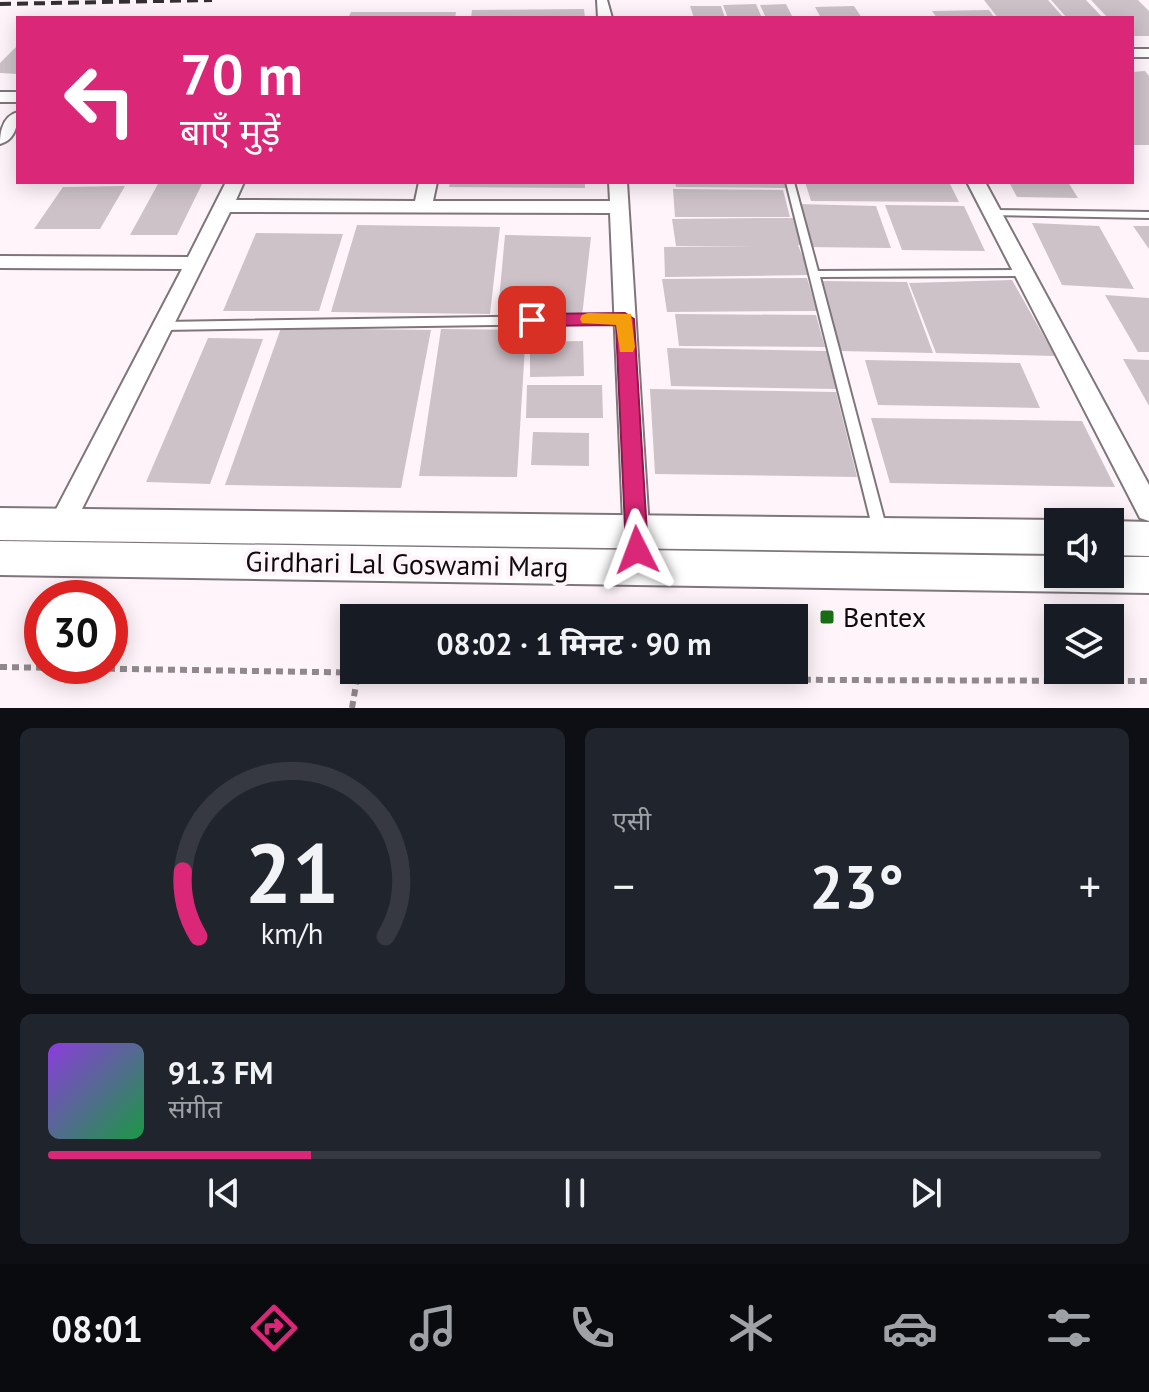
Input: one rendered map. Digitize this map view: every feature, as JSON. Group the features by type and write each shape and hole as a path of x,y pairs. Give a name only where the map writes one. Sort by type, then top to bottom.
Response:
{"main road":[{"name":"Girdhari Lal Goswami Marg","path":"0,524 1149,575"},
{"name":"Girdhari Lal Goswami Marg","path":"0,558 637,550 881,535 1044,537"},
{"path":"1124,538 1149,539"}],"street":[{"path":"602,2 605,16"},
{"path":"0,139 16,119"},
{"path":"61,525 234,184"},
{"path":"423,206 428,184"},
{"path":"618,184 637,550"},
{"path":"977,184 1149,510"},
{"path":"224,206 619,207"},
{"path":"0,262 195,263"}],"lane":[{"path":"791,184 881,535"},
{"path":"992,213 1149,215"},
{"path":"814,274 1024,273"},
{"path":"163,326 625,319"}],"path":[{"path":"0,667 340,673"},
{"path":"808,678 1149,681"},
{"path":"352,708 356,684"}],"building":[{"path":"984,0 1048,0 1062,16 996,16"},
{"path":"1051,0 1086,0 1101,16 1065,16"},
{"path":"1091,0 1138,0 1149,11 1149,36 1134,36 1134,16 1106,16"},
{"path":"756,4 761,16 727,16 723,5"},
{"path":"786,4 792,16 765,16 760,5"},
{"path":"690,6 721,6 724,16 693,16"},
{"path":"854,6 861,16 820,16 815,7"},
{"path":"584,9 585,16 471,16 472,10"},
{"path":"989,10 994,16 936,16 932,11"},
{"path":"351,12 456,12 455,16 349,16"},
{"path":"16,47 16,74 0,73 0,63"},
{"path":"1145,71 1149,76 1149,145 1134,145 1134,72"},
{"path":"158,184 202,184 177,235 130,235"},
{"path":"450,184 585,184 585,188 449,187"},
{"path":"675,184 786,184 787,188 676,187"},
{"path":"806,184 950,184 959,202 811,201"},
{"path":"1010,184 1069,184 1078,198 1017,197"},
{"path":"125,186 100,229 34,229 63,187"},
{"path":"673,189 783,190 790,217 675,217"},
{"path":"797,204 876,206 891,248 807,247"},
{"path":"885,205 964,206 985,251 902,250"},
{"path":"793,218 801,245 798,245 810,275 665,277 664,247 753,246 676,246 672,219"},
{"path":"1032,223 1099,226 1134,289 1062,285"},
{"path":"357,225 500,227 490,314 331,312"},
{"path":"1133,226 1149,226 1149,249"},
{"path":"256,233 343,234 319,311 223,311"},
{"path":"505,235 591,237 582,316 498,311"},
{"path":"807,278 817,311 667,312 662,279"},
{"path":"1012,280 1055,356 936,353 909,283"},
{"path":"820,281 907,282 933,353 839,351"},
{"path":"1105,295 1149,298 1149,352 1138,352"},
{"path":"675,314 816,315 825,347 679,346"},
{"path":"281,328 431,330 401,488 225,485"},
{"path":"441,329 526,330 517,477 419,476"},
{"path":"208,338 263,339 210,484 146,482"},
{"path":"583,341 584,376 530,377 530,342"},
{"path":"667,348 827,351 837,389 671,386"},
{"path":"1123,359 1149,360 1149,406"},
{"path":"865,360 1020,363 1040,408 878,405"},
{"path":"527,385 602,385 603,418 526,418"},
{"path":"650,389 836,392 857,477 655,474"},
{"path":"871,418 1082,421 1115,487 890,483"},
{"path":"533,432 589,433 589,466 531,465"}],"railway":[{"path":"0,4 212,0"}],"slow traffic":[{"path":"588,319 625,319 626,347"}],"place":[{"name":"Bentex","path":"827,617"}],"route":[{"path":"532,320 625,319 637,550"}]}
